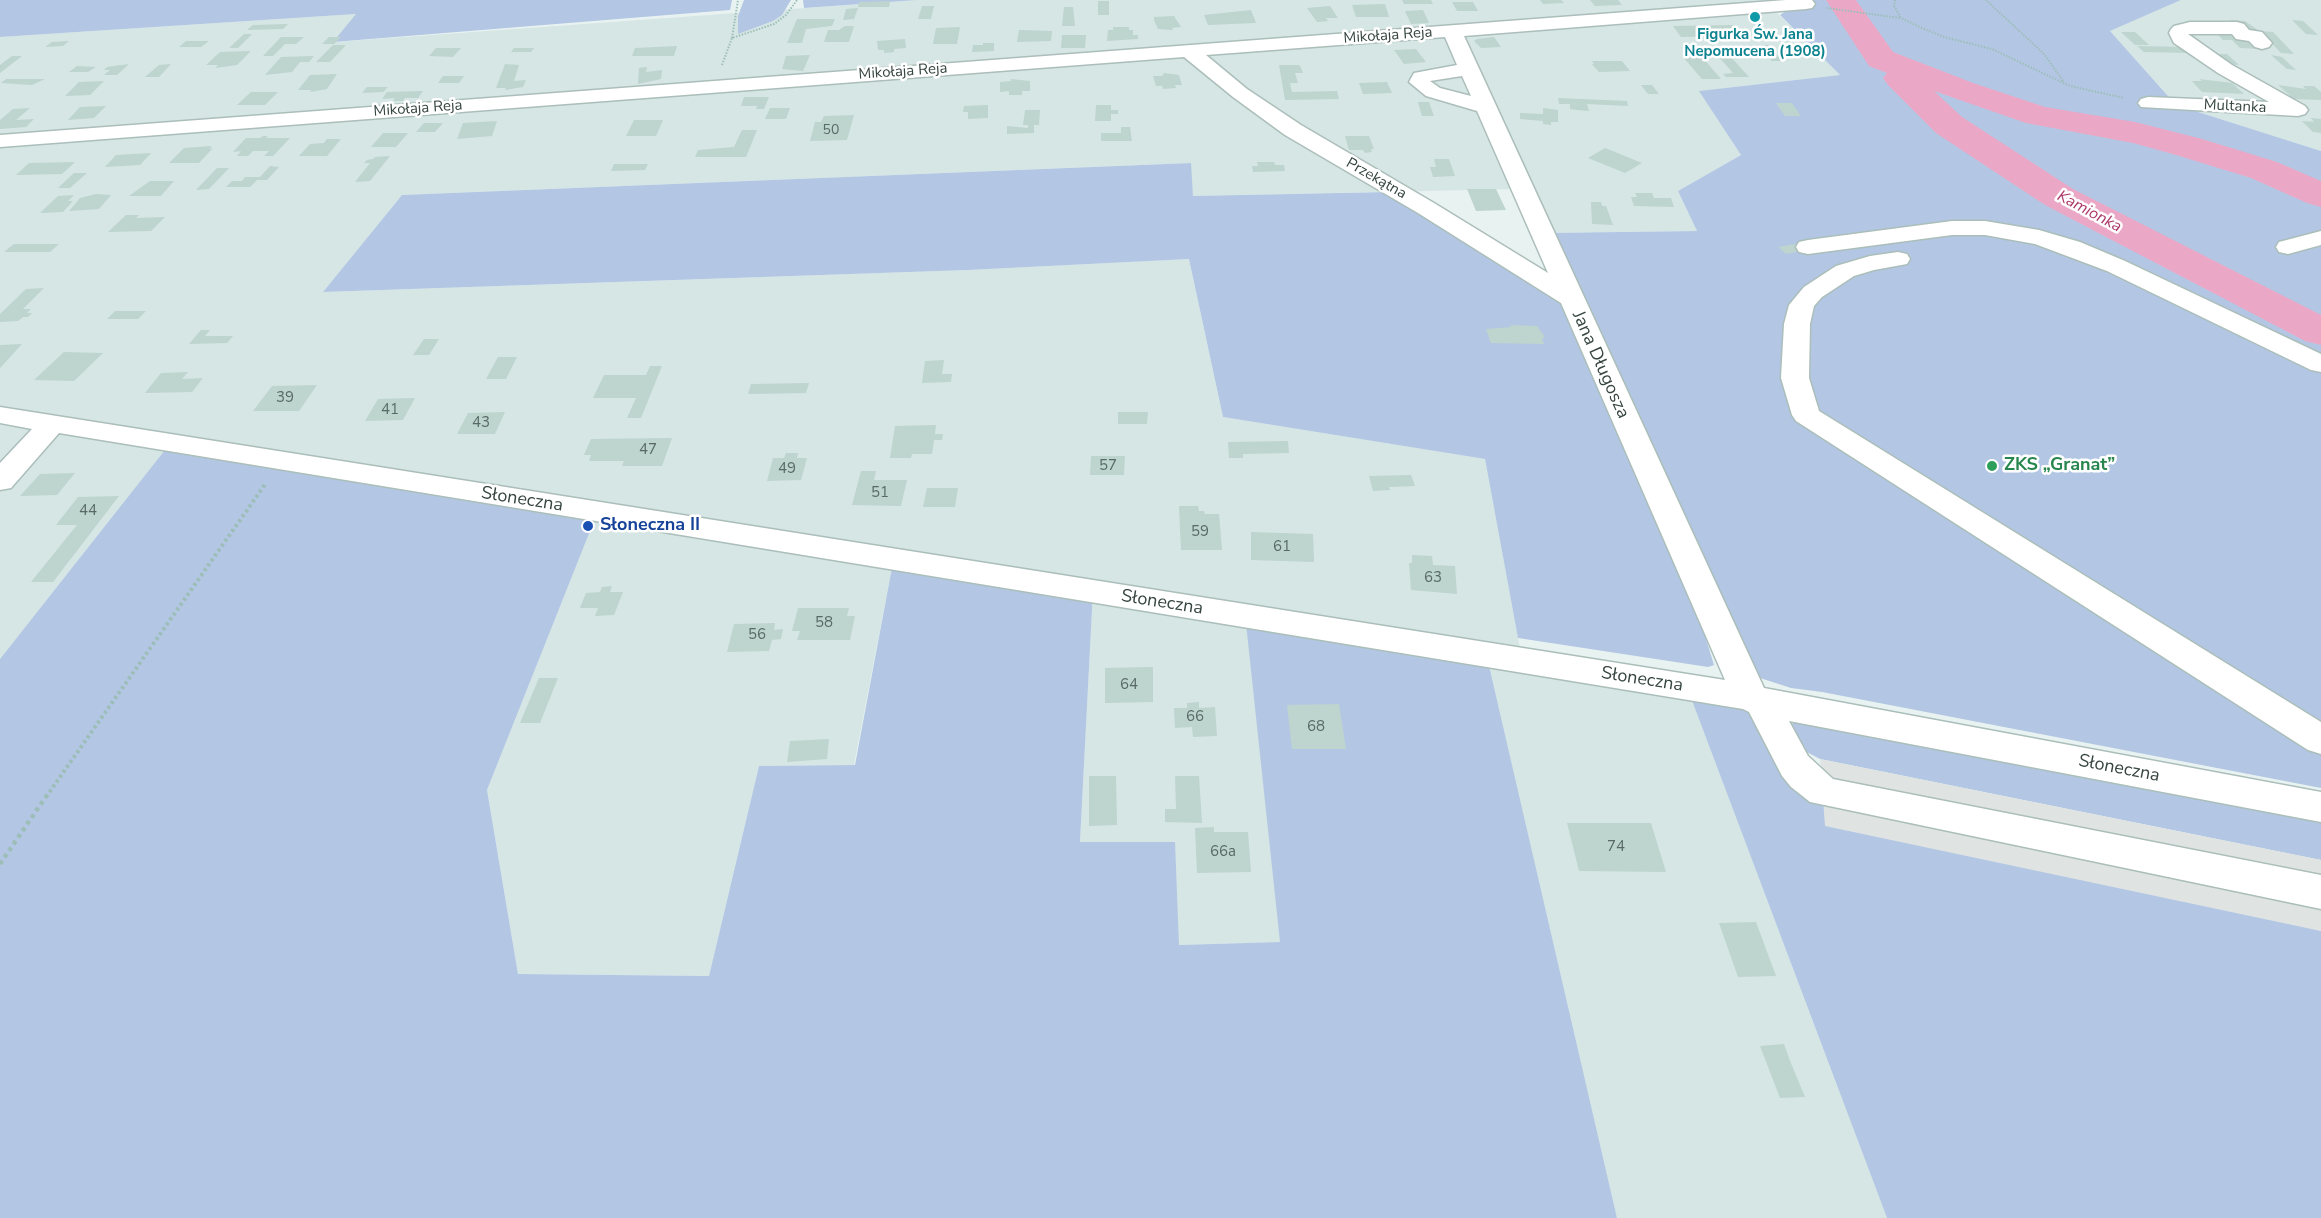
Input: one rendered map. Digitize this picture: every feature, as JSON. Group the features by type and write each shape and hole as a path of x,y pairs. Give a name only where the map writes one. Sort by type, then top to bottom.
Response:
{"street":[{"name":"Mikołaja Reja","path":"0,141 1452,31 1813,6"},
{"path":"2262,43 2255,36 2243,35 2237,28 2221,23 2181,30 2178,33 2181,39 2225,69 2298,110"},
{"name":"Jana Długosza","path":"1452,31 1570,298 1756,700 1795,766 1804,777 1823,792 2321,892"},
{"name":"Przekątna","path":"1189,51 1240,93 1293,130 1426,208 1570,298"},
{"path":"1469,69 1428,75 1421,77 1419,82 1433,92 1486,107"},
{"name":"Multanka","path":"2148,103 2321,110"},
{"path":"2288,247 2321,236 2318,229 2321,225"},
{"path":"1808,247 1952,228 1985,228 2039,237 2071,247 2116,266 2321,364"},
{"path":"1898,259 1870,263 1845,271 1812,292 1803,305 1797,324 1795,378 1806,415 2321,740"},
{"path":"2104,286 2147,303 2321,387"},
{"name":"Słoneczna","path":"0,415 1756,700 2321,807"},
{"path":"0,481 52,423"}],"path":[{"path":"717,86 725,54 732,38 738,0"},
{"path":"732,38 774,24 786,15 797,0"},
{"path":"1895,0 1894,6 1901,18"},
{"path":"1986,0 2044,54 2064,83"},
{"path":"1813,6 1901,18 1944,37 1992,49 2064,83 2093,92 2148,103"},
{"path":"0,864 194,584 283,461"}],"shaded area":[{"path":"0,0 732,0 730,10 333,42 356,14 0,37"},
{"path":"744,0 791,0 782,15 773,21 738,34 738,16"},
{"path":"803,0 917,0 804,8"},
{"path":"917,0 1802,0 1771,7 1840,75 1700,91 1741,155 1678,191 1697,231 1538,233 1519,189 1193,196 1190,163 402,195 323,292 968,270 1189,259 1223,417 1485,459 1523,664 1688,690 1887,1218 1617,1218 1485,653 1246,615 1281,942 1179,945 1080,843 1093,590 894,557 854,765 759,766 709,976 518,974 487,790 598,511 172,441 0,659 0,37 356,14 334,42"},
{"name":"ZKS „Granat”","path":"1802,0 2181,0 2110,31 2176,105 2321,151 2321,788 1822,692 1791,688 1760,678 1748,658 1715,581 1708,577 1545,233 1697,231 1678,191 1741,155 1699,91 1840,75 1780,15"},
{"path":"2181,0 2321,0 2321,151 2176,105 2110,31"},
{"path":"1191,163 1193,196 1389,192 1559,300 1566,309 1693,597 1714,665 1708,667 1518,638 1485,459 1223,417 1189,259 968,270 323,292 402,195"},
{"path":"172,441 598,511 487,790 518,974 709,976 759,766 855,765 894,557 1093,590 1080,842 1175,842 1179,945 1280,942 1245,614 1486,653 1617,1218 0,1218 0,659"},
{"path":"1688,690 1762,703 1792,771 2321,931 2321,1218 1887,1218"},
{"path":"1799,721 2321,821 2321,860 1820,759 1801,749 1789,725"},
{"path":"1820,759 2321,860 2321,931 1825,826"}],"building":[{"path":"1402,0 1431,0 1433,4 1404,4"},
{"path":"1540,0 1561,0 1564,3 1543,4"},
{"path":"1590,0 1618,0 1622,5 1595,6"},
{"path":"890,1 889,7 858,7 859,2"},
{"path":"1098,1 1109,1 1109,15 1098,15"},
{"path":"1452,2 1473,2 1478,11 1457,11"},
{"path":"1385,4 1389,17 1356,17 1352,5"},
{"path":"922,6 934,6 931,19 918,19"},
{"path":"1330,6 1338,18 1326,18 1328,21 1317,22 1307,8"},
{"path":"1064,7 1073,7 1075,26 1062,26"},
{"path":"858,8 854,19 843,20 846,9"},
{"path":"1251,10 1256,23 1208,25 1204,15"},
{"path":"1423,10 1429,23 1411,24 1405,11"},
{"path":"1174,16 1181,27 1172,28 1173,30 1158,29 1154,17"},
{"path":"797,19 835,19 832,26 806,29 802,43 787,43"},
{"path":"2230,20 2245,21 2262,33 2249,32"},
{"path":"2292,20 2303,21 2318,35 2306,34"},
{"path":"288,24 283,29 247,30 253,25"},
{"path":"1735,25 1744,36 1681,37 1673,26"},
{"path":"845,26 854,26 849,42 824,42 828,30 839,30"},
{"path":"960,27 957,44 933,44 936,28"},
{"path":"1113,27 1129,27 1129,30 1133,30 1133,35 1138,35 1138,39 1107,41 1108,30 1113,30"},
{"path":"1019,30 1052,31 1051,41 1017,42"},
{"path":"2214,31 2235,32 2244,41 2251,41 2262,49 2240,48 2232,40 2223,40"},
{"path":"2260,31 2273,32 2294,54 2281,53"},
{"path":"2121,32 2135,32 2149,45 2135,45"},
{"path":"244,34 252,34 238,48 229,48"},
{"path":"1062,35 1086,35 1085,48 1061,48"},
{"path":"281,37 304,37 296,44 285,44 273,56 263,56"},
{"path":"329,37 341,37 334,44 322,44"},
{"path":"1494,37 1501,47 1481,48 1474,41 1477,39"},
{"path":"905,39 906,48 884,53 884,50 878,50 877,41"},
{"path":"69,41 63,46 45,47 52,42"},
{"path":"186,41 209,41 201,47 179,47"},
{"path":"983,43 994,43 994,51 972,52 973,45 983,45"},
{"path":"333,45 346,45 330,62 316,62"},
{"path":"1768,45 1783,61 1772,61 1757,46"},
{"path":"677,46 674,56 632,56 635,48"},
{"path":"2137,46 2184,47 2191,53 2144,52"},
{"path":"436,48 461,48 453,57 429,56"},
{"path":"514,48 534,48 531,52 511,52"},
{"path":"1416,49 1426,62 1404,64 1394,50"},
{"path":"251,51 237,65 215,68 218,65 206,65 220,52"},
{"path":"2215,54 2227,54 2239,65 2227,64"},
{"path":"810,55 803,71 782,69 786,56"},
{"path":"2271,55 2282,57 2296,70 2287,69"},
{"path":"12,56 22,56 0,73 0,65"},
{"path":"314,56 309,62 300,62 292,72 265,75 281,57"},
{"path":"1718,56 1730,56 1749,77 1726,77 1723,74 1733,73"},
{"path":"1683,57 1702,57 1721,79 1702,79"},
{"path":"1592,61 1622,61 1630,71 1599,72"},
{"path":"129,64 117,75 104,75 110,70 104,70 107,67"},
{"path":"171,64 159,77 145,77 159,65"},
{"path":"505,64 519,65 514,81 526,80 523,87 505,90 506,88 496,88"},
{"path":"1279,65 1299,65 1301,68 1303,73 1295,73 1298,83 1290,83 1292,92 1337,91 1339,99 1285,100"},
{"path":"77,66 96,67 88,72 69,72"},
{"path":"647,67 646,72 662,70 661,79 638,84 639,68"},
{"path":"1164,73 1179,75 1182,85 1163,89 1162,86 1156,86 1153,76 1162,76"},
{"path":"337,74 327,89 310,92 311,90 298,90 310,75"},
{"path":"443,76 464,76 459,83 438,83"},
{"path":"6,79 45,79 32,85 1,83"},
{"path":"1011,79 1030,81 1030,91 1022,91 1022,95 1009,95 1009,91 1000,92 1000,82 1011,81"},
{"path":"2199,79 2232,83 2244,94 2202,92 2192,81 2202,81"},
{"path":"104,81 90,95 65,96 79,82"},
{"path":"1387,82 1392,93 1363,94 1359,83"},
{"path":"1641,85 1652,85 1659,94 1648,94"},
{"path":"2278,85 2306,89 2303,86 2314,86 2321,92 2321,100 2294,99"},
{"path":"367,87 388,87 383,92 362,93"},
{"path":"423,91 418,98 405,98 403,101 393,101 395,98 382,99 387,92"},
{"path":"251,92 278,92 265,105 237,105"},
{"path":"744,97 769,97 764,109 756,109 757,106 741,106"},
{"path":"1558,98 1627,101 1628,106 1587,104 1589,111 1577,110 1570,109 1570,104 1559,104"},
{"path":"1418,102 1429,102 1434,116 1422,116"},
{"path":"1776,103 1792,103 1801,116 1785,116"},
{"path":"988,105 988,118 968,119 968,112 963,112 964,106"},
{"path":"1096,105 1111,105 1111,110 1118,110 1118,114 1111,114 1111,121 1095,121"},
{"path":"106,106 94,118 68,120 80,107"},
{"path":"30,108 16,120 34,119 26,127 0,129 0,120 13,109"},
{"path":"770,108 790,108 786,119 765,119"},
{"path":"1543,108 1558,110 1558,122 1551,122 1551,125 1543,124 1543,121 1520,119 1520,113 1543,114"},
{"path":"1025,110 1040,110 1039,125 1034,125 1034,133 1007,134 1007,126 1028,128 1028,125 1023,125"},
{"path":"854,115 847,140 810,141 815,122 821,122 824,116"},
{"path":"2311,118 2321,119 2321,133 2313,132 2302,121 2314,122"},
{"path":"634,120 663,120 656,136 626,136"},
{"path":"497,121 492,136 457,139 463,123"},
{"path":"424,123 443,123 435,132 416,132"},
{"path":"1121,127 1130,127 1132,141 1101,141 1101,133 1121,133"},
{"path":"742,130 757,130 746,157 695,157 698,150 734,147"},
{"path":"383,133 408,133 396,147 371,147"},
{"path":"263,136 290,138 273,156 264,156 269,151 253,151 248,156 237,156 241,151 233,152 246,138"},
{"path":"1345,136 1369,136 1374,149 1371,149 1372,152 1365,153 1363,150 1349,150"},
{"path":"327,139 341,139 327,156 299,156 310,144 324,143"},
{"path":"212,146 209,149 213,148 199,163 169,163 184,148"},
{"path":"1605,148 1642,163 1625,173 1588,158"},
{"path":"151,153 140,165 105,167 116,155"},
{"path":"390,156 370,181 355,182 370,163 364,163 367,160"},
{"path":"1434,159 1449,159 1455,176 1433,177 1430,167 1436,167"},
{"path":"75,162 62,174 16,175 29,163"},
{"path":"1257,162 1274,162 1275,165 1284,165 1285,171 1253,172 1252,166 1258,166"},
{"path":"614,164 648,164 645,170 611,171"},
{"path":"270,166 279,167 267,180 257,180 250,187 226,187 232,181 242,181 245,177 260,177"},
{"path":"217,168 229,168 209,189 196,190"},
{"path":"74,173 87,173 70,188 58,188"},
{"path":"150,181 174,181 161,196 129,196"},
{"path":"1467,189 1496,189 1506,210 1476,211"},
{"path":"1635,193 1652,193 1654,198 1671,198 1674,207 1634,206 1631,197 1637,197"},
{"path":"96,194 111,195 99,209 69,211 80,198"},
{"path":"74,195 68,201 73,201 63,212 40,213 58,196"},
{"path":"1591,202 1601,202 1602,206 1606,206 1613,225 1592,224"},
{"path":"126,215 139,215 136,218 165,217 151,231 108,232"},
{"path":"1800,243 1809,249 1786,254 1778,247"},
{"path":"14,244 59,244 50,252 4,252"},
{"path":"44,288 23,309 31,309 27,313 32,313 28,317 23,317 18,321 0,322 0,314 26,289"},
{"path":"115,311 146,311 138,319 107,319"},
{"path":"1510,325 1537,326 1545,337 1542,339 1544,344 1491,343 1486,329 1511,327"},
{"path":"201,330 210,330 205,336 233,336 227,343 189,344"},
{"path":"424,339 439,339 429,355 413,355"},
{"path":"22,344 0,368 0,345"},
{"path":"64,352 103,353 74,381 34,380"},
{"path":"498,357 517,357 506,379 486,379"},
{"path":"944,360 942,374 952,374 951,382 922,383 925,361"},
{"path":"650,366 662,366 641,418 627,418 636,398 593,398 604,375 646,375"},
{"path":"188,372 182,379 203,378 192,392 145,393 161,373"},
{"path":"809,383 806,393 748,394 751,384"},
{"path":"317,385 299,411 253,411 272,386"},
{"path":"415,398 403,420 365,421 378,399"},
{"path":"505,412 495,434 457,434 468,413"},
{"path":"1118,412 1148,412 1147,424 1118,424"},
{"path":"936,425 935,434 943,434 942,440 934,440 932,454 912,454 911,458 890,458 895,426"},
{"path":"672,438 662,466 622,466 624,461 589,461 591,455 584,455 591,439"},
{"path":"1288,441 1289,453 1243,454 1243,458 1229,458 1228,442"},
{"path":"786,453 798,453 797,458 807,458 801,480 767,481 773,458 784,458"},
{"path":"1091,456 1125,456 1124,475 1090,475"},
{"path":"861,471 876,471 874,480 907,480 901,506 852,505"},
{"path":"75,473 57,495 20,496 40,474"},
{"path":"1411,475 1415,486 1389,487 1390,490 1373,491 1369,476"},
{"path":"927,488 958,488 955,507 923,507"},
{"path":"119,496 53,582 31,582 77,525 56,525 78,497"},
{"path":"1179,506 1198,506 1199,511 1204,511 1205,514 1219,514 1222,550 1181,550"},
{"path":"1251,532 1313,534 1314,562 1251,560"},
{"path":"1412,555 1432,556 1433,565 1455,566 1457,594 1411,590 1409,563 1412,563"},
{"path":"612,586 610,592 623,592 614,615 595,616 598,608 580,608 586,593 600,592 602,587"},
{"path":"798,608 849,608 847,616 855,616 850,640 797,640 800,631 792,631"},
{"path":"775,623 774,630 783,629 781,639 772,640 769,651 727,652 734,624"},
{"path":"1153,667 1153,702 1105,703 1105,668"},
{"path":"539,678 558,678 540,723 520,723"},
{"path":"1199,702 1199,708 1215,707 1217,736 1193,737 1192,727 1175,728 1174,708 1187,708 1187,703"},
{"path":"1339,704 1346,749 1292,749 1287,705"},
{"path":"829,739 827,759 787,762 790,741"},
{"path":"1089,776 1116,776 1117,825 1089,826"},
{"path":"1175,776 1199,776 1202,823 1165,822 1165,809 1176,809"},
{"path":"1567,823 1651,823 1666,872 1579,871"},
{"path":"1214,827 1214,832 1248,832 1251,872 1197,873 1195,828"},
{"path":"1756,922 1776,976 1738,977 1719,923"},
{"path":"1784,1044 1805,1097 1780,1098 1760,1046"}],"waterway":[{"name":"Kamionka","path":"1841,0 1881,59 1961,90 2038,116 2135,133 2189,147 2264,170 2321,195"},
{"name":"Kamionka","path":"1900,78 1949,125 2059,197 2321,332"}],"place":[{"name":"Figurka Św. Jana Nepomucena (1908)","path":"1755,17"},
{"name":"ZKS „Granat”","path":"1992,466"},
{"name":"Słoneczna II","path":"588,526"}]}
